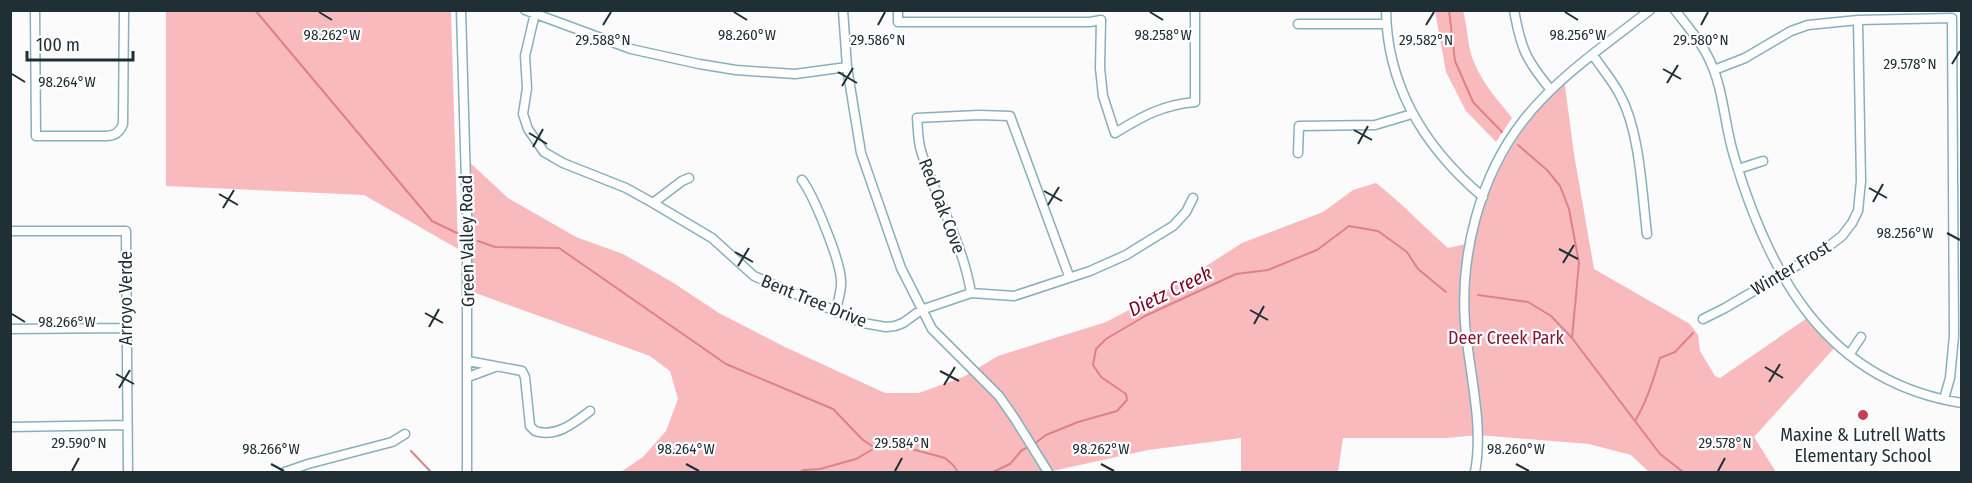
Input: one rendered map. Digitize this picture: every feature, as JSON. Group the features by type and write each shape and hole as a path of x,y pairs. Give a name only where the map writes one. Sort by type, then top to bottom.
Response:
{"street":[{"path":"35,10 36,136 106,136 121,130 124,118 124,10"},
{"name":"Green Valley Road","path":"461,10 467,217 467,472"},
{"path":"525,10 631,49 699,64 736,70 795,74 847,67"},
{"path":"843,10 847,67 864,163 902,268 932,329 999,396 1045,469"},
{"path":"898,10 898,22 1090,22 1101,20 1100,68 1103,96 1115,133 1153,111 1177,103 1196,102 1195,10"},
{"path":"1386,10 1386,24 1394,68 1412,114 1443,160 1463,181 1483,197"},
{"path":"1514,10 1519,39 1527,58 1551,90"},
{"path":"1475,472 1478,435 1464,296 1469,252 1483,197 1499,160 1523,120 1551,90 1650,10"},
{"path":"1675,10 1702,45 1714,70 1730,143 1753,216 1783,274 1812,319 1849,355 1878,374 1900,385 1962,403"},
{"name":"Bent Tree Drive","path":"535,13 525,56 527,88 523,114 528,129 544,152 553,158 602,177 653,203 712,238 754,276 863,323 886,327 903,322 921,309 971,293 1014,296 1057,283 1069,276 1090,271 1126,255 1161,235 1181,218 1193,198"},
{"path":"1714,70 1745,58 1791,30 1819,22 1952,18 1954,336 1951,368 1944,399"},
{"name":"Winter Frost","path":"1703,319 1835,243 1847,230 1858,212 1861,181 1858,20"},
{"path":"1298,24 1386,24"},
{"path":"1593,55 1616,88 1629,114 1638,159 1647,234"},
{"path":"1298,153 1299,126 1375,125 1392,122 1412,114"},
{"name":"Red Oak Cove","path":"971,293 969,279 920,149 916,118 1010,116 1069,276"},
{"path":"1738,169 1763,161"},
{"path":"653,203 689,178"},
{"path":"802,180 814,198 840,272 841,290 835,312"},
{"name":"Arroyo Verde","path":"10,231 126,231 128,472"},
{"path":"10,328 126,328"},
{"path":"1849,355 1861,337"},
{"path":"468,361 518,369 524,373 530,426 535,431 548,432 566,429 590,411"},
{"path":"468,377 496,367"},
{"path":"10,427 126,425"},
{"path":"285,472 392,442 405,434"}],"green space":[{"path":"166,11 451,11 458,249 364,195 166,186"},
{"path":"1435,11 1463,11 1470,50 1477,70 1512,118 1496,142 1466,111 1446,72"},
{"name":"Deer Creek Park","path":"1564,79 1574,154 1594,269 1690,324 1698,335 1700,351 1715,376 1720,378 1810,316 1837,345 1754,437 1776,472 1649,472 1631,455 1589,444 1478,435 1447,438 1343,438 1338,472 1241,472 1241,438 1148,450 1048,472 621,472 643,457 666,431 678,399 670,371 650,356 467,290 465,158 508,198 576,237 623,254 672,282 719,313 785,347 885,393 919,393 963,377 998,356 1106,322 1175,286 1242,243 1323,212 1353,190 1376,183 1448,248 1470,243 1483,197 1523,120"}],"waterway":[{"path":"255,10 432,221 461,235"},
{"path":"1449,10 1455,61 1473,102 1502,132"},
{"path":"1518,145 1547,170 1560,186 1569,209 1579,263 1572,338"},
{"name":"Dietz Creek","path":"1034,444 1046,435 1078,422 1117,411 1127,400 1126,394 1101,377 1093,365 1096,349 1106,339 1145,316 1236,274 1268,270 1317,250 1349,226 1378,231 1407,252 1418,269 1446,292"},
{"path":"478,241 495,247 559,248 726,364 833,409 863,440 875,448"},
{"name":"Dietz Creek","path":"1478,295 1528,302 1551,316 1572,338 1660,454 1683,472"},
{"path":"1635,421 1660,358 1675,352 1693,333"},
{"name":"Dietz Creek","path":"800,472 856,459 875,448 893,444 945,458 958,472"},
{"name":"Dietz Creek","path":"993,472 1010,464 1022,450 1029,447"},
{"path":"411,451 431,472"}],"place":[{"name":"Maxine & Lutrell Watts Elementary School","path":"1863,415"}]}
